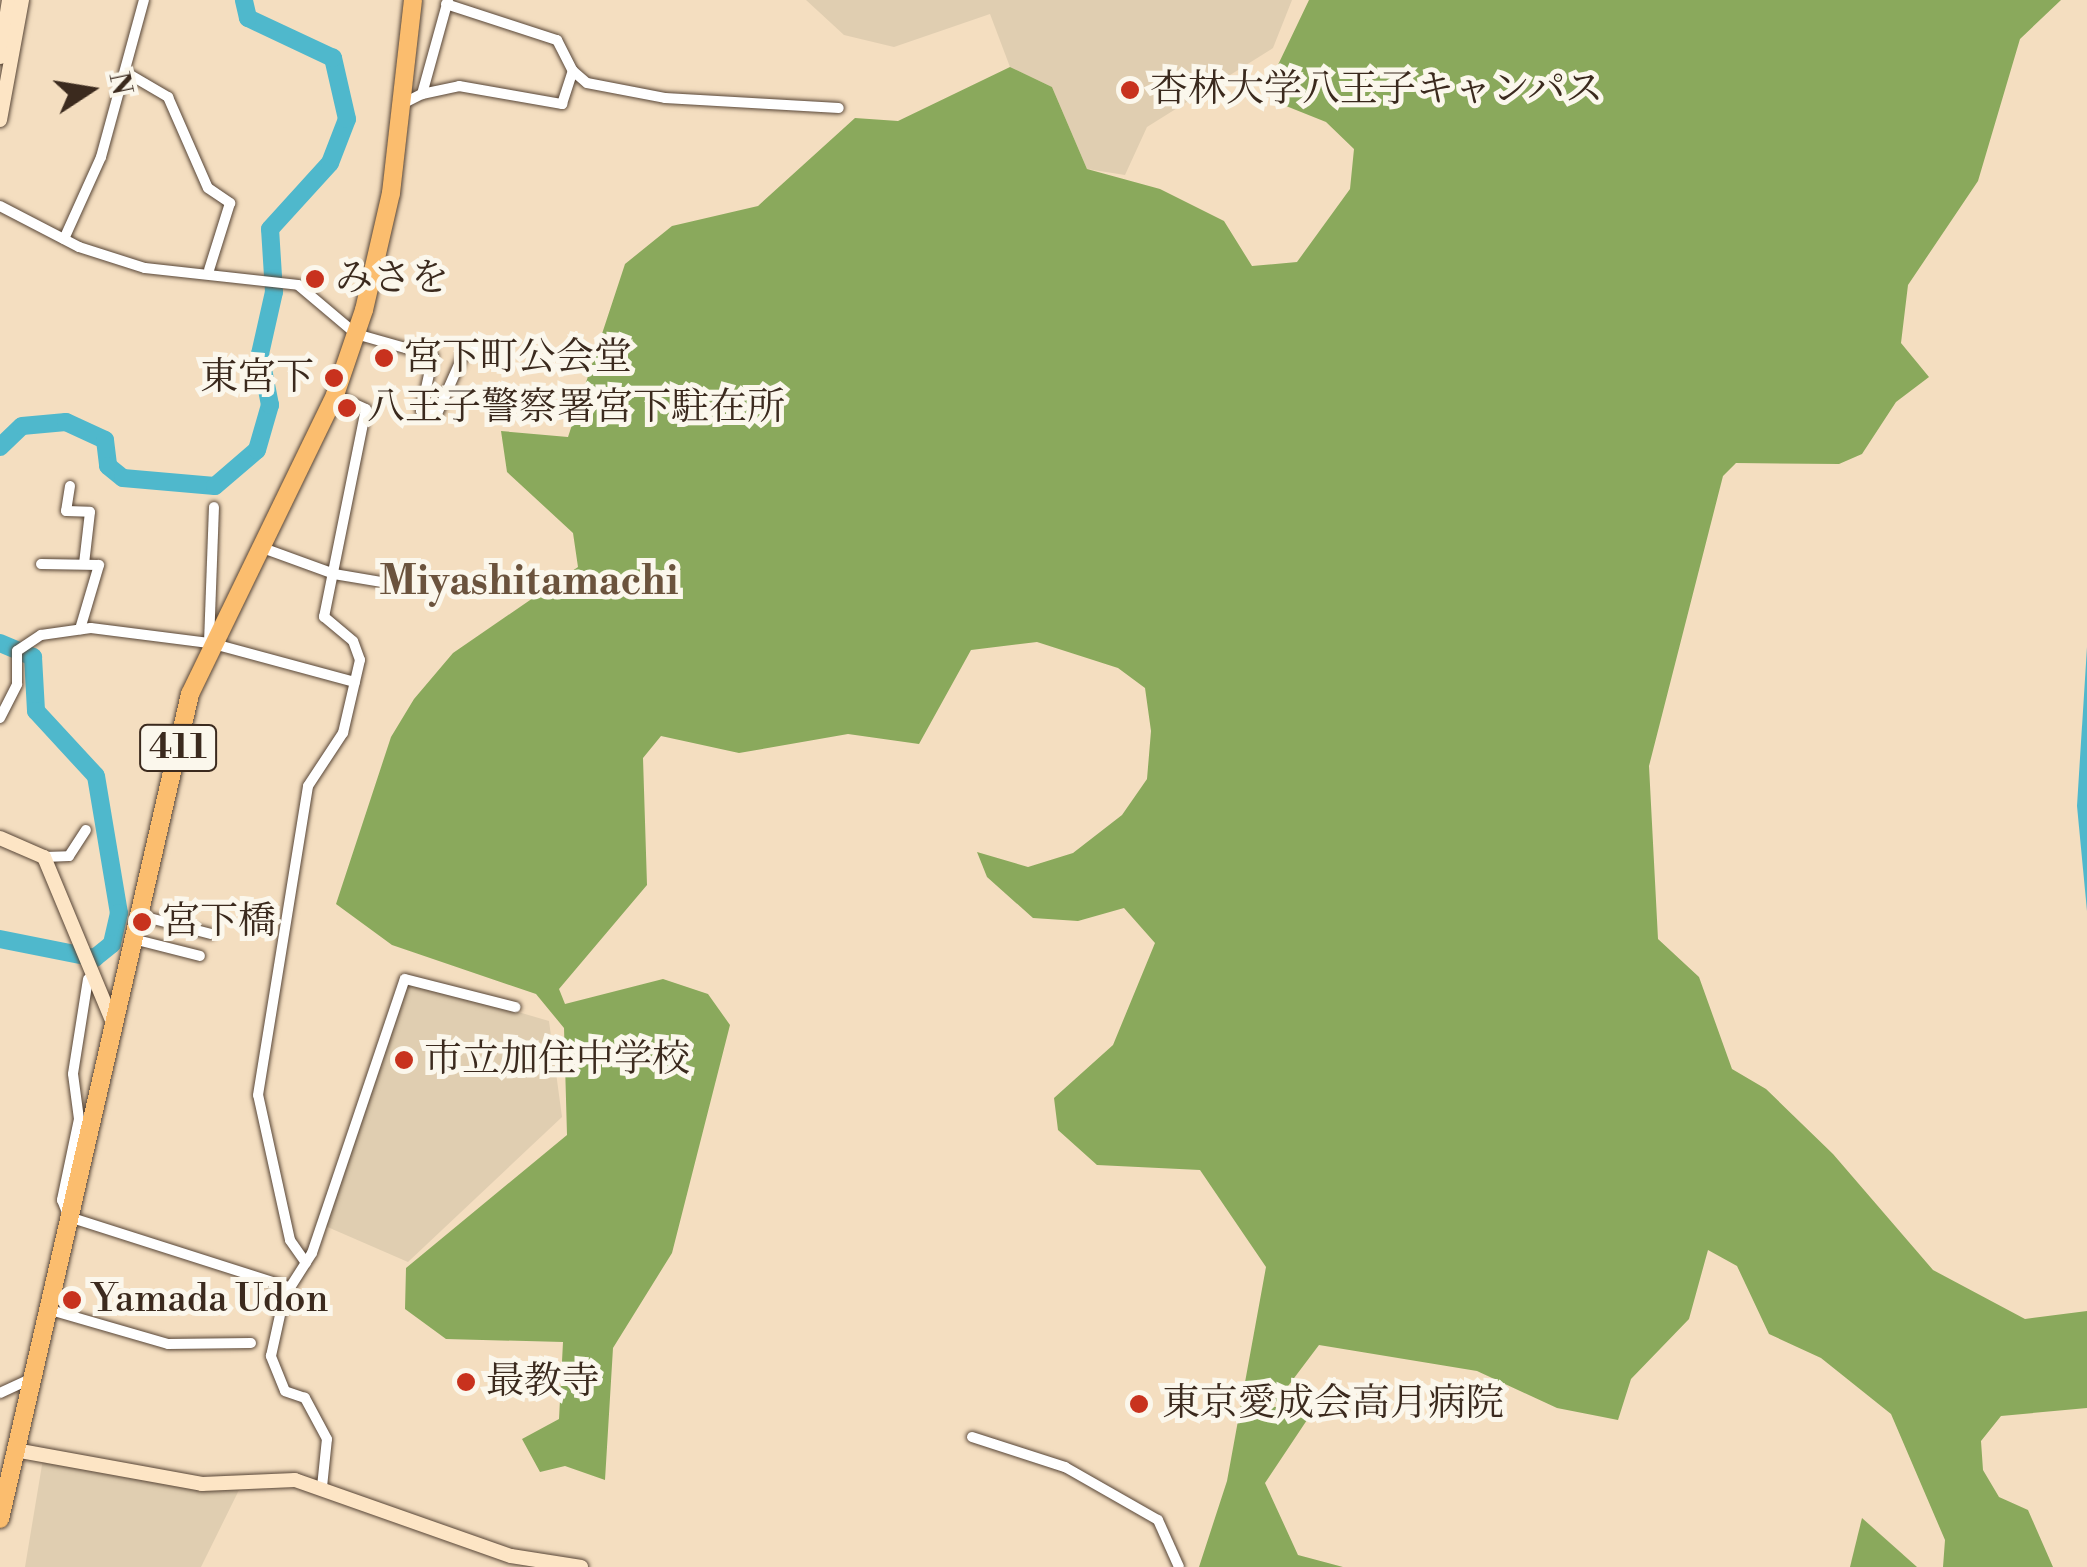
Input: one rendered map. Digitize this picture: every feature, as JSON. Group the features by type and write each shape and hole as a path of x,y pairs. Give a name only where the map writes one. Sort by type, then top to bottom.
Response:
{"highway":[{"name":"411","path":"0,1520 8,1449 48,1309 138,914 209,643 335,395 356,334 404,103 413,0"}],"main road":[{"path":"0,56 9,0"},
{"path":"0,120 22,0"},
{"path":"0,838 19,842 41,854 113,1022"},
{"path":"8,1449 202,1484 322,1488 403,1523 581,1567"}],"street":[{"path":"64,240 127,74 144,0"},
{"path":"422,94 447,2 557,40 574,71 587,83 664,98 839,108"},
{"path":"404,103 422,94 459,86 562,104 574,71"},
{"path":"127,74 168,97 208,188 230,203 208,270"},
{"path":"0,206 64,240 145,268 208,270 280,279 356,334 434,356 421,410 436,414 464,353 505,348"},
{"path":"306,1263 290,1240 258,1095 308,786 343,733 356,682 358,649 324,617 366,408 335,395"},
{"path":"70,486 66,511 90,512 84,564"},
{"path":"209,643 214,507"},
{"path":"259,546 334,574 394,584"},
{"path":"41,564 99,565 80,629"},
{"path":"0,718 16,684 21,647 80,629 209,643 356,682"},
{"path":"41,854 69,856 86,830"},
{"path":"138,914 211,934"},
{"path":"133,939 200,956"},
{"path":"86,966 73,1074 78,1120 62,1200 69,1218 289,1286"},
{"path":"322,1488 328,1439 305,1398 286,1391 271,1356 289,1286 306,1263 405,979 515,1007"},
{"path":"48,1309 168,1344 251,1342"},
{"path":"0,1393 30,1379"},
{"path":"972,1437 1065,1466 1158,1520 1179,1567"}],"shaded area":[{"name":"杏林大学八王子キャンパス","path":"806,0 1292,0 1273,48 1147,127 1125,175 1087,169 1052,87 1010,67 990,14 894,47 844,35"},
{"path":"405,979 549,1021 562,1117 408,1262 316,1222"},
{"path":"43,1459 202,1488 239,1490 201,1567 25,1567"}],"green space":[{"path":"1309,0 2061,0 2020,39 1978,181 1908,285 1901,343 1929,377 1896,402 1862,454 1839,464 1736,463 1723,476 1649,766 1658,939 1699,977 1732,1069 1766,1089 1833,1154 1933,1270 2025,1319 2087,1311 2087,1408 2001,1416 1981,1441 1983,1470 1999,1497 2028,1510 2053,1567 1943,1567 1945,1540 1891,1414 1821,1358 1769,1334 1737,1266 1708,1250 1689,1319 1631,1379 1618,1420 1557,1408 1477,1371 1319,1345 1273,1406 1307,1420 1265,1483 1298,1555 1343,1567 1199,1567 1227,1481 1266,1267 1200,1170 1097,1165 1058,1130 1054,1098 1113,1045 1155,943 1124,908 1078,921 1033,918 987,877 977,852 1028,867 1073,853 1122,815 1147,779 1151,731 1145,688 1118,668 1037,642 971,650 919,744 848,734 739,753 661,736 643,758 647,885 559,989 565,1004 663,979 708,994 730,1025 672,1253 613,1348 605,1480 565,1466 540,1472 522,1439 559,1419 563,1342 446,1339 405,1309 406,1268 567,1135 564,1028 536,994 392,945 336,904 391,737 414,699 453,653 578,567 573,533 507,472 501,431 568,437 625,264 672,226 758,206 855,118 898,121 1010,67 1052,87 1087,169 1160,189 1224,221 1252,266 1297,262 1350,189 1354,149 1326,122 1281,104 1276,69"},
{"path":"1862,1518 1917,1567 1850,1567"}],"water":[{"path":"2087,647 2087,911 2077,806"}],"waterway":[{"path":"0,447 22,426 66,422 105,440 108,466 123,478 215,486 257,450 270,405 260,354 274,292 270,229 330,163 347,119 333,58 248,18 244,0"},
{"path":"0,643 33,657 36,711 96,776 119,913 112,944 95,958 0,939"}],"place":[{"name":"杏林大学八王子キャンパス","path":"1130,90"},
{"name":"みさを","path":"315,279"},
{"name":"宮下町公会堂","path":"384,358"},
{"name":"東宮下","path":"334,378"},
{"name":"八王子警察署宮下駐在所","path":"347,408"},
{"name":"宮下橋","path":"142,922"},
{"name":"市立加住中学校","path":"404,1060"},
{"name":"Yamada Udon","path":"72,1300"},
{"name":"最教寺","path":"466,1382"},
{"name":"東京愛成会高月病院","path":"1139,1404"}],"district":[{"name":"Miyashitamachi","path":"529,582"}]}
